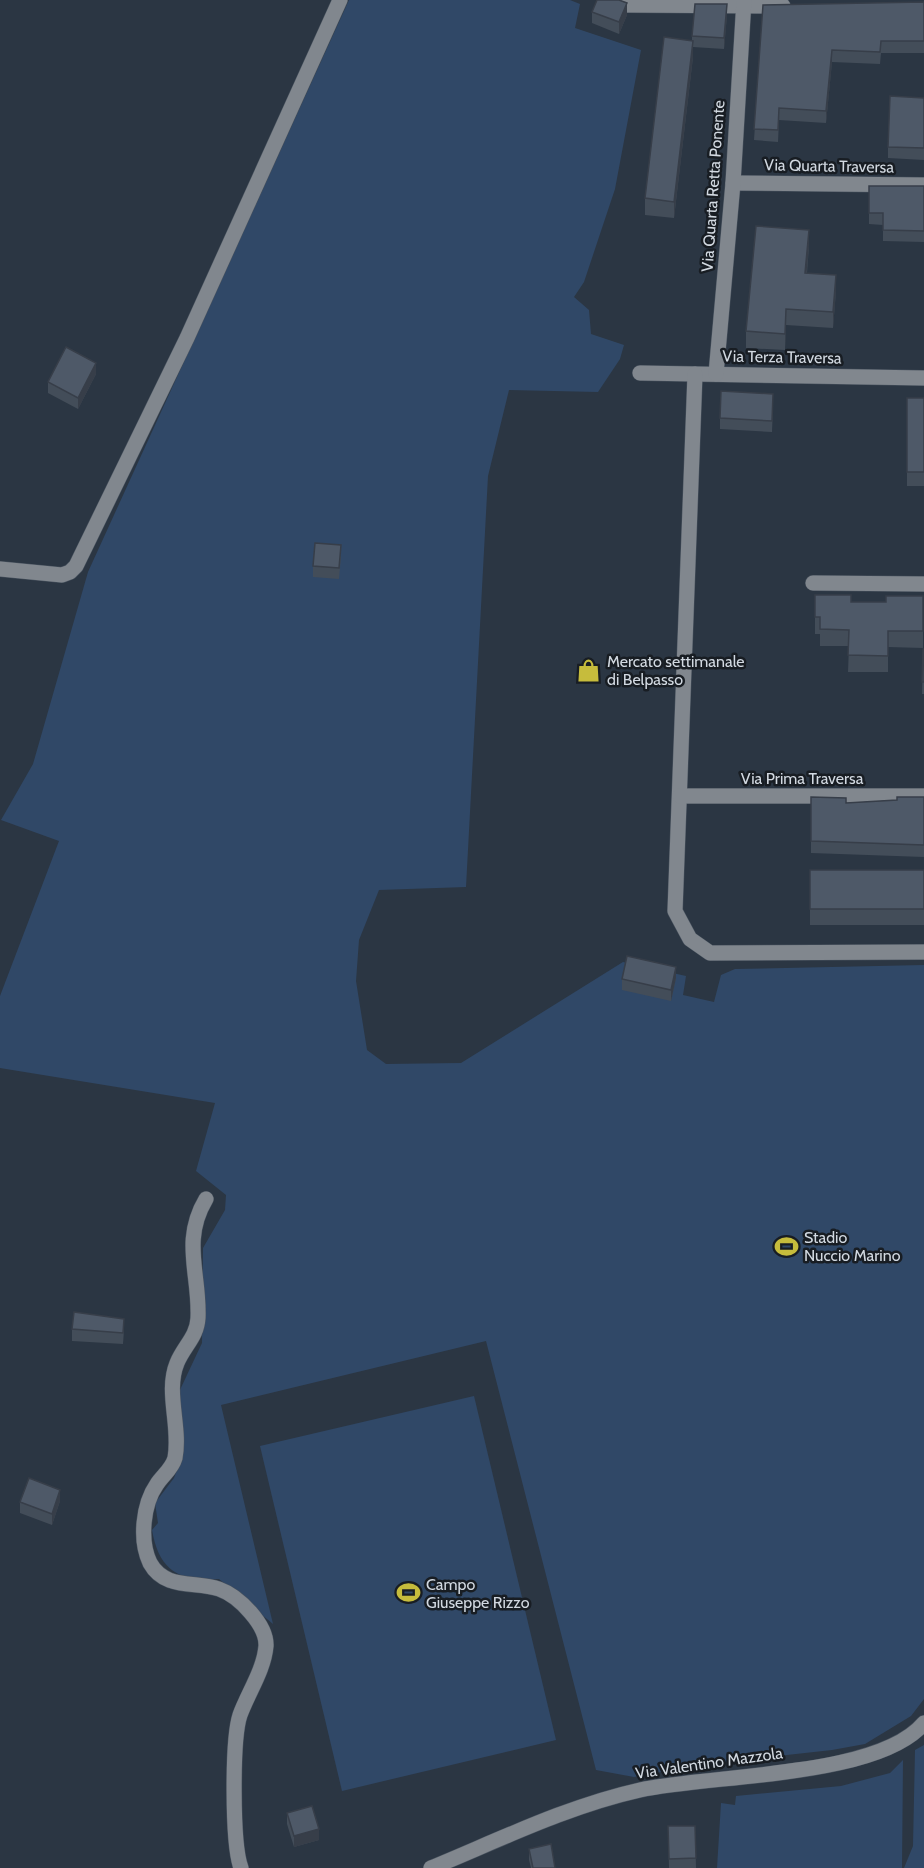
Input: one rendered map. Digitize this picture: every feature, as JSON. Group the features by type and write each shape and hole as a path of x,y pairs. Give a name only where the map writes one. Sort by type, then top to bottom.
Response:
{"street":[{"path":"0,569 62,575 70,572 76,566 187,338 340,0"},
{"path":"614,0 626,5 744,3 800,6"},
{"name":"Via Quarta Retta Ponente","path":"716,374 733,183 744,3"},
{"name":"Via Quarta Traversa","path":"733,183 924,185"},
{"name":"Via Terza Traversa","path":"640,373 924,378"},
{"path":"695,374 675,911 690,939 710,953 924,952"},
{"path":"813,583 924,584"},
{"name":"Via Prima Traversa","path":"680,796 924,796"},
{"path":"207,1199 196,1216 192,1242 197,1331 177,1363 173,1382 175,1458 151,1496 144,1525 150,1562 159,1574 185,1586 219,1589 230,1595 256,1619 263,1632 266,1646 240,1716 236,1734 236,1835 241,1868"},
{"name":"Via Valentino Mazzola","path":"431,1868 599,1801 686,1782 843,1763 891,1747 924,1723"}],"shaded area":[{"path":"349,0 570,0 580,4 575,28 641,50 615,189 584,282 574,297 589,310 591,334 624,345 620,359 598,392 509,390 488,476 466,887 379,890 359,940 356,981 367,1050 386,1064 461,1063 623,962 686,976 683,995 714,1002 721,975 735,969 924,965 924,1699 911,1716 865,1744 832,1750 697,1765 634,1777 596,1770 486,1341 221,1405 273,1624 219,1579 192,1578 173,1571 160,1555 152,1530 158,1523 155,1503 174,1478 180,1462 179,1392 202,1343 203,1248 225,1210 226,1195 196,1171 215,1103 0,1068 0,996 59,841 1,820 33,764 88,572"},
{"name":"Campo Giuseppe Rizzo","path":"474,1396 556,1740 342,1791 260,1446"},
{"path":"924,1745 924,1868 904,1868 913,1846 915,1750"},
{"path":"903,1760 902,1868 717,1868 721,1803 735,1805 736,1796 841,1786 890,1773"}],"building":[{"path":"597,0 619,0 627,3 619,22 592,12"},
{"path":"924,2 924,41 881,41 880,52 832,50 826,111 779,108 778,130 754,129 763,5"},
{"path":"695,4 727,4 724,38 692,36"},
{"path":"664,37 693,41 674,202 645,198"},
{"path":"890,96 924,98 924,148 888,147"},
{"path":"869,186 924,186 924,231 883,230 883,213 869,213"},
{"path":"756,226 809,230 805,273 836,275 833,312 786,309 785,334 746,331"},
{"path":"66,347 96,363 78,398 48,382"},
{"path":"721,391 773,394 772,421 720,418"},
{"path":"907,398 924,398 924,472 907,472"},
{"path":"315,543 341,545 339,568 313,566"},
{"path":"815,595 851,595 851,602 886,602 886,596 923,596 923,631 888,631 888,656 848,655 849,630 820,629 820,617 815,617"},
{"path":"923,649 924,682 922,682"},
{"path":"811,797 846,798 846,803 897,800 897,797 924,797 924,845 811,841"},
{"path":"810,870 924,870 924,909 810,909"},
{"path":"627,956 676,967 671,990 622,979"},
{"path":"74,1312 124,1319 123,1333 72,1329"},
{"path":"29,1478 60,1490 52,1514 20,1502"},
{"path":"312,1806 319,1829 294,1836 287,1813"},
{"path":"668,1826 695,1826 696,1858 669,1859"},
{"path":"551,1844 555,1868 533,1868 529,1849"}],"place":[{"name":"Mercato settimanale di Belpasso","path":"589,670"},
{"name":"Stadio Nuccio Marino","path":"786,1246"},
{"name":"Campo Giuseppe Rizzo","path":"408,1593"}]}
